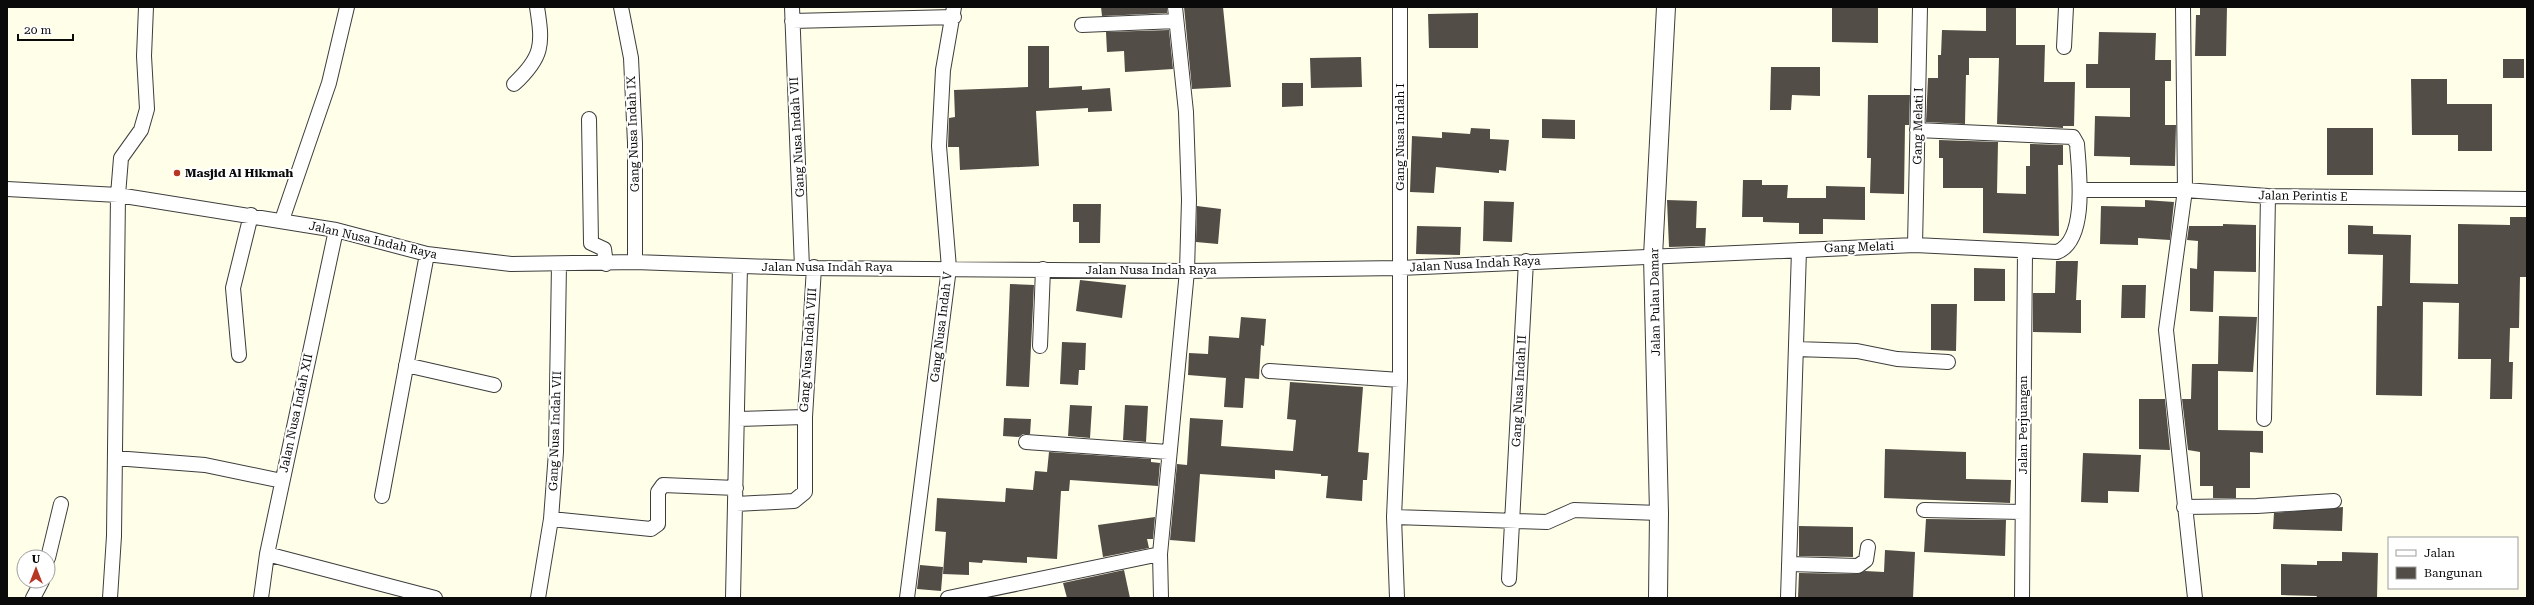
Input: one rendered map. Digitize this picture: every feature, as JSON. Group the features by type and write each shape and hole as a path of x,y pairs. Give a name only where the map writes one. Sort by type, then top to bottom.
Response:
{"street":[{"path":"110,598 115,458 118,195 121,158 141,130 148,109 144,56 146,7"},
{"path":"282,220 329,83 347,7"},
{"path":"514,84 530,69 540,52 537,7"},
{"name":"Gang Nusa Indah IX","path":"621,7 631,58 635,143 635,262"},
{"name":"Gang Nusa Indah VII","path":"792,7 808,267"},
{"path":"1161,598 1160,554 1168,452 1187,271 1189,200 1186,112 1175,7"},
{"name":"Gang Nusa Indah I","path":"1397,598 1394,517 1400,380 1400,7"},
{"name":"Jalan Pulau Damar","path":"1658,598 1659,513 1653,256 1666,7"},
{"name":"Gang Melati I","path":"1915,245 1920,7"},
{"path":"2064,47 2066,7"},
{"path":"2184,7 2185,190 2166,330 2184,507 2196,598"},
{"path":"792,22 954,12"},
{"name":"Gang Nusa Indah V","path":"908,598 949,268 939,139 943,70 954,12"},
{"path":"1082,25 1176,22"},
{"path":"589,119 591,243 604,248 606,264"},
{"path":"1917,130 2073,137 2077,144 2080,190"},
{"name":"Jalan Nusa Indah Raya","path":"7,189 118,195 251,215 336,230 427,254 511,264 606,264 635,262 740,266 1187,271 1400,268 1653,256"},
{"name":"Gang Melati","path":"1653,256 1915,245 2057,252 2065,249 2071,243 2075,230 2080,190"},
{"name":"Jalan Perintis E","path":"2080,190 2185,190 2268,196 2527,199"},
{"path":"2264,419 2268,196"},
{"path":"239,355 233,288 251,215"},
{"name":"Jalan Nusa Indah XII","path":"261,598 267,554 336,230"},
{"path":"1788,598 1799,250"},
{"name":"Jalan Perjuangan","path":"2022,598 2025,251"},
{"path":"382,496 427,254"},
{"name":"Gang Nusa Indah II","path":"1509,579 1526,261"},
{"name":"Gang Nusa Indah VII","path":"538,598 551,519 556,452 559,264"},
{"path":"733,598 738,420 740,266"},
{"name":"Gang Nusa Indah VIII","path":"738,420 805,417 808,267"},
{"path":"1040,346 1043,269"},
{"path":"1796,349 1857,350 1897,359 1948,362"},
{"path":"406,365 494,385"},
{"path":"1269,371 1400,380"},
{"path":"736,504 794,501 805,492 805,417"},
{"path":"1026,442 1168,452"},
{"path":"115,458 206,465 282,481"},
{"path":"551,519 651,529 658,524 658,492 663,485 736,488"},
{"path":"2184,507 2257,506 2334,501"},
{"path":"50,549 61,504"},
{"path":"1394,517 1547,522 1574,510 1659,513"},
{"path":"1924,510 2022,512"},
{"path":"1789,564 1858,566 1866,560 1868,547"},
{"path":"267,554 396,593 435,598"},
{"path":"948,598 1160,554"},
{"path":"33,598 38,589"}],"building":[{"path":"1101,7 1167,7 1167,13 1102,16"},
{"path":"1184,7 1223,7 1231,87 1192,89"},
{"path":"1832,7 1878,7 1878,43 1832,42"},
{"path":"1986,7 2016,7 2016,45 2045,45 2044,82 2075,82 2074,126 2063,126 2063,128 1997,124 1999,58 1969,58 1969,75 1966,75 1965,124 1926,122 1928,78 1938,78 1938,55 1941,55 1942,30 1986,31"},
{"path":"2200,7 2227,7 2226,56 2195,56 2196,15 2200,15"},
{"path":"1478,13 1478,48 1429,48 1428,14"},
{"path":"1169,30 1173,69 1125,72 1124,51 1107,52 1106,32"},
{"path":"2099,32 2156,33 2155,60 2171,60 2171,81 2165,81 2165,125 2176,125 2175,166 2130,165 2130,157 2094,156 2095,116 2130,117 2130,88 2086,88 2086,64 2098,64"},
{"path":"1028,46 1049,46 1049,88 1082,86 1082,90 1110,88 1112,111 1088,112 1088,108 1036,111 1039,166 960,170 959,147 948,147 949,118 955,117 954,90 1028,87"},
{"path":"1361,57 1362,87 1311,88 1310,58"},
{"path":"2503,59 2524,59 2524,78 2503,78"},
{"path":"1771,67 1820,67 1820,96 1792,95 1791,110 1770,110"},
{"path":"2411,79 2447,79 2447,104 2492,104 2492,151 2458,151 2458,135 2412,135"},
{"path":"1282,83 1303,83 1303,106 1282,107"},
{"path":"1868,95 1910,95 1909,125 1905,125 1904,194 1870,193 1871,158 1867,158"},
{"path":"1542,119 1575,120 1575,139 1542,138"},
{"path":"1471,128 1490,129 1490,139 1509,140 1506,171 1499,170 1499,173 1436,167 1434,193 1410,192 1412,136 1442,138 1442,132 1470,134"},
{"path":"2327,128 2373,128 2373,175 2327,175"},
{"path":"1939,140 1998,142 1997,193 2026,194 2026,166 2030,166 2030,144 2063,145 2063,165 2058,165 2059,236 1983,233 1983,188 1943,188 1943,158 1939,158"},
{"path":"1743,180 1762,180 1762,185 1788,185 1787,198 1826,198 1826,186 1865,187 1865,220 1823,219 1823,234 1799,234 1799,223 1763,222 1763,217 1742,217"},
{"path":"1667,200 1697,201 1696,228 1706,228 1705,246 1669,247"},
{"path":"2145,200 2174,202 2170,240 2138,238 2138,245 2100,244 2101,206 2145,207"},
{"path":"1484,201 1514,202 1512,242 1483,241"},
{"path":"1073,204 1101,204 1100,243 1079,243 1079,222 1073,222"},
{"path":"1197,206 1221,209 1218,244 1196,242"},
{"path":"2510,217 2527,217 2527,277 2520,277 2519,328 2510,328 2509,362 2513,362 2512,399 2490,399 2491,359 2458,359 2459,303 2423,302 2422,396 2376,395 2377,306 2382,306 2383,255 2348,254 2348,225 2373,226 2373,234 2411,235 2410,283 2458,284 2458,224 2510,225"},
{"path":"2223,224 2256,225 2256,272 2214,271 2213,312 2190,311 2190,268 2197,269 2198,241 2187,240 2189,226 2223,226"},
{"path":"1417,226 1461,227 1460,255 1416,254"},
{"path":"2056,261 2078,261 2076,300 2081,300 2081,333 2033,332 2033,293 2055,293"},
{"path":"1974,268 2005,269 2005,301 1974,301"},
{"path":"1080,280 1126,285 1122,318 1076,311"},
{"path":"1010,284 1034,285 1029,387 1006,386"},
{"path":"2122,285 2146,285 2145,318 2121,318"},
{"path":"1931,304 1957,304 1956,351 1931,350"},
{"path":"2219,316 2257,317 2253,372 2218,371 2218,430 2263,431 2263,453 2250,452 2250,488 2236,488 2236,498 2213,498 2213,486 2200,486 2200,452 2188,450 2182,399 2191,399 2192,364 2218,364"},
{"path":"1241,317 1266,319 1264,346 1261,345 1259,379 1245,378 1243,408 1224,407 1226,378 1188,375 1189,353 1208,354 1209,336 1239,338"},
{"path":"1062,342 1086,343 1085,370 1079,370 1078,385 1060,384"},
{"path":"1290,382 1363,387 1358,452 1369,453 1367,480 1363,480 1362,501 1326,498 1328,476 1321,476 1321,474 1275,470 1275,479 1200,474 1195,542 1170,540 1177,464 1187,465 1190,418 1223,420 1221,446 1293,451 1296,420 1287,419"},
{"path":"2139,399 2165,399 2170,450 2139,449"},
{"path":"1070,405 1092,406 1090,438 1068,436"},
{"path":"1125,405 1148,406 1146,442 1123,440"},
{"path":"1004,418 1031,419 1030,434 1023,434 1019,437 1003,436"},
{"path":"1885,449 1966,452 1966,479 2011,480 2010,503 1884,498"},
{"path":"1049,452 1151,459 1151,462 1160,463 1158,486 1070,480 1069,491 1061,491 1057,559 1027,557 1027,563 983,560 982,563 969,562 969,575 943,574 946,532 935,531 937,498 1005,502 1006,488 1033,490 1035,471 1047,472"},
{"path":"2083,453 2141,455 2139,492 2108,491 2108,503 2081,502"},
{"path":"2343,507 2342,531 2273,529 2274,513"},
{"path":"1155,517 1153,539 1147,539 1149,548 1103,557 1098,525"},
{"path":"1926,519 2006,520 2005,556 1924,552"},
{"path":"1799,526 1853,527 1853,557 1799,556"},
{"path":"1885,550 1915,552 1913,598 1798,598 1799,573 1858,574 1865,571 1884,572"},
{"path":"2342,552 2378,553 2377,598 2316,598 2317,596 2281,595 2281,564 2317,565 2317,561 2342,561"},
{"path":"920,565 943,567 941,591 917,589"},
{"path":"1124,570 1130,598 1067,598 1063,583"}],"place":[{"name":"Masjid Al Hikmah","path":"177,173"}]}
